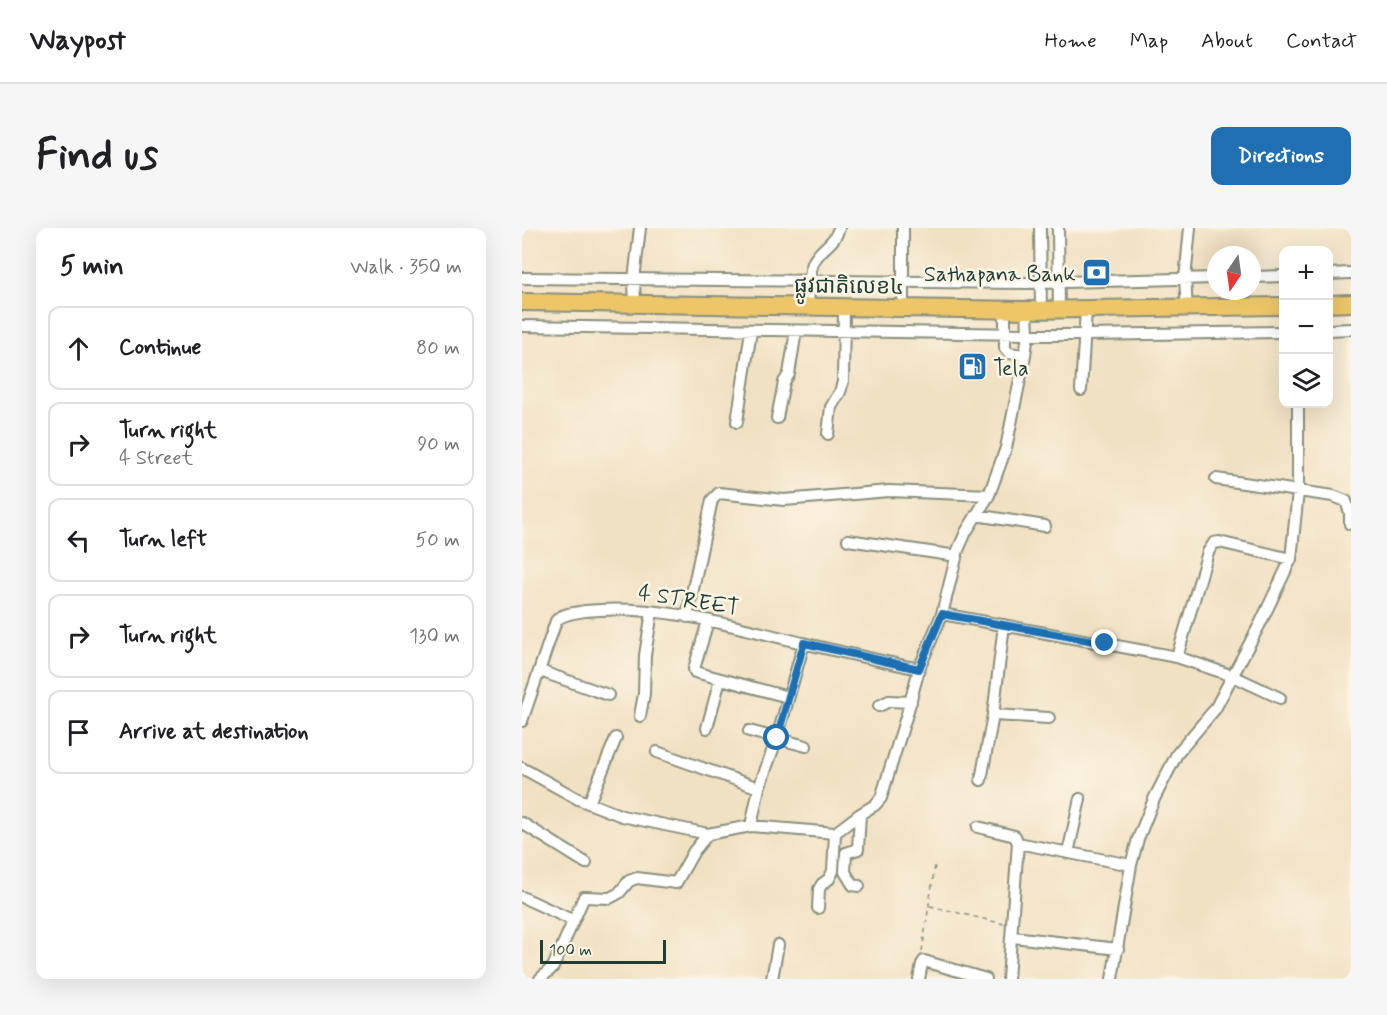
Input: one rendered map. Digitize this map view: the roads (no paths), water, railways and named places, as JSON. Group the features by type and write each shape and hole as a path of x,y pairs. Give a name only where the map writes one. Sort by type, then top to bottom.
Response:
{"highway":[{"name":"ផ្លូវជាតិលេខ៤","path":"522,302 1005,310 1279,306"},
{"path":"1333,304 1351,303"}],"street":[{"path":"635,304 634,280 640,228"},
{"path":"808,307 809,281 813,261 837,236 839,228"},
{"path":"903,228 903,308"},
{"path":"522,768 589,803 622,816 708,834 751,826 835,833 875,805 881,798 919,669 942,614 957,556 966,532 988,495 1006,448 1040,283 1040,228"},
{"path":"1058,228 1059,310"},
{"path":"1187,309 1185,279 1190,228"},
{"path":"1333,274 1351,273"},
{"path":"1261,277 1279,276"},
{"path":"522,278 1040,283 1207,278"},
{"path":"828,434 831,406 843,382 844,308"},
{"path":"1005,310 1005,348 1009,352 1025,355"},
{"path":"1081,390 1086,310"},
{"path":"522,326 844,333 1084,335 1279,332"},
{"path":"1333,330 1351,329"},
{"path":"737,422 751,331"},
{"path":"777,418 784,382 789,374 795,331"},
{"path":"1112,979 1131,865 1138,839 1154,799 1178,754 1215,709 1291,559 1298,492 1298,408"},
{"path":"1216,478 1333,496 1346,501 1350,513 1350,524"},
{"path":"687,617 712,500 719,493 783,500 890,491 988,495"},
{"path":"976,515 1045,526"},
{"path":"848,540 957,556"},
{"path":"1177,657 1208,552 1214,543 1219,542 1291,559"},
{"name":"4 STREET","path":"522,721 556,621 562,616 619,609 687,617 744,627 919,669"},
{"path":"640,716 644,694 645,655 652,612"},
{"path":"942,614 1177,657 1233,676 1280,698"},
{"path":"708,621 694,669 698,674 788,697"},
{"path":"981,780 993,716 1004,625"},
{"path":"751,826 759,788 777,738 804,643"},
{"path":"540,671 608,695"},
{"path":"707,728 720,680"},
{"path":"879,706 889,700 911,702"},
{"path":"993,716 1049,718"},
{"path":"749,731 806,746"},
{"path":"589,803 616,738"},
{"path":"657,752 759,788"},
{"path":"1068,852 1080,799"},
{"path":"859,886 853,885 845,872 846,853 858,849 860,814"},
{"path":"978,827 1014,836 1018,843 1008,979"},
{"path":"524,828 586,863"},
{"path":"818,908 819,889 833,871 835,833"},
{"path":"540,979 553,967 584,897 610,898 619,893 633,879 676,883 694,851 708,834"},
{"path":"1018,843 1131,865"},
{"path":"522,897 572,920"},
{"path":"1013,932 1118,950"},
{"path":"772,979 778,945"},
{"path":"919,979 922,961 986,979"}],"place":[{"name":"Sathapana Bank","path":"1097,273"},
{"name":"Tela","path":"972,367"}]}
